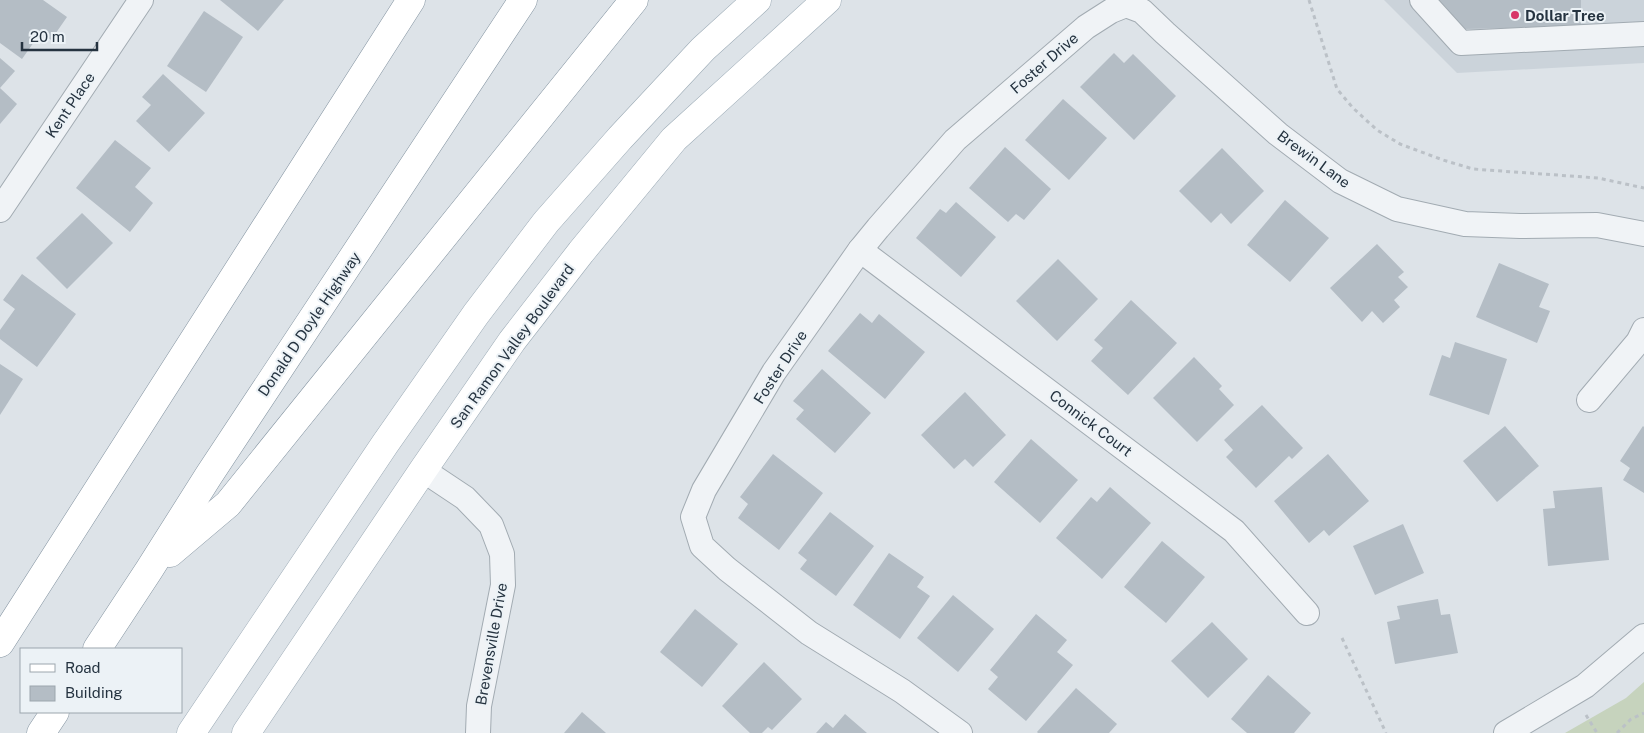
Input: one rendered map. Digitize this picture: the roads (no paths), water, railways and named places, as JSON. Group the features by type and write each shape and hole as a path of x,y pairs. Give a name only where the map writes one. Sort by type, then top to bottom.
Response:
{"main road":[{"path":"0,643 411,0"},
{"name":"Donald D Doyle Highway","path":"98,648 209,475 523,0"},
{"path":"149,570 228,504 634,0"},
{"path":"191,733 396,428 476,314 546,222 620,138 703,49 757,0"},
{"name":"San Ramon Valley Boulevard","path":"246,733 512,341 581,252 674,139 827,0"},
{"path":"41,733 54,713"}],"street":[{"name":"Kent Place","path":"0,210 141,0"},
{"path":"1422,0 1461,43 1644,34"},
{"name":"Foster Drive","path":"960,733 902,691 809,633 727,569 702,546 693,517 704,490 774,372 860,250 955,140 1086,27 1111,11 1126,5 1142,11"},
{"name":"Brewin Lane","path":"1142,11 1278,134 1340,181 1397,209 1465,224 1520,226 1597,225 1644,234"},
{"name":"Connick Court","path":"860,250 1234,531 1307,613"},
{"path":"1589,400 1638,342 1644,330"},
{"name":"Brevensville Drive","path":"423,470 465,498 491,525 502,554 503,585 479,706 478,733"},
{"path":"1506,733 1585,686 1644,636"}],"place":[{"name":"Dollar Tree","path":"1515,15"}]}
